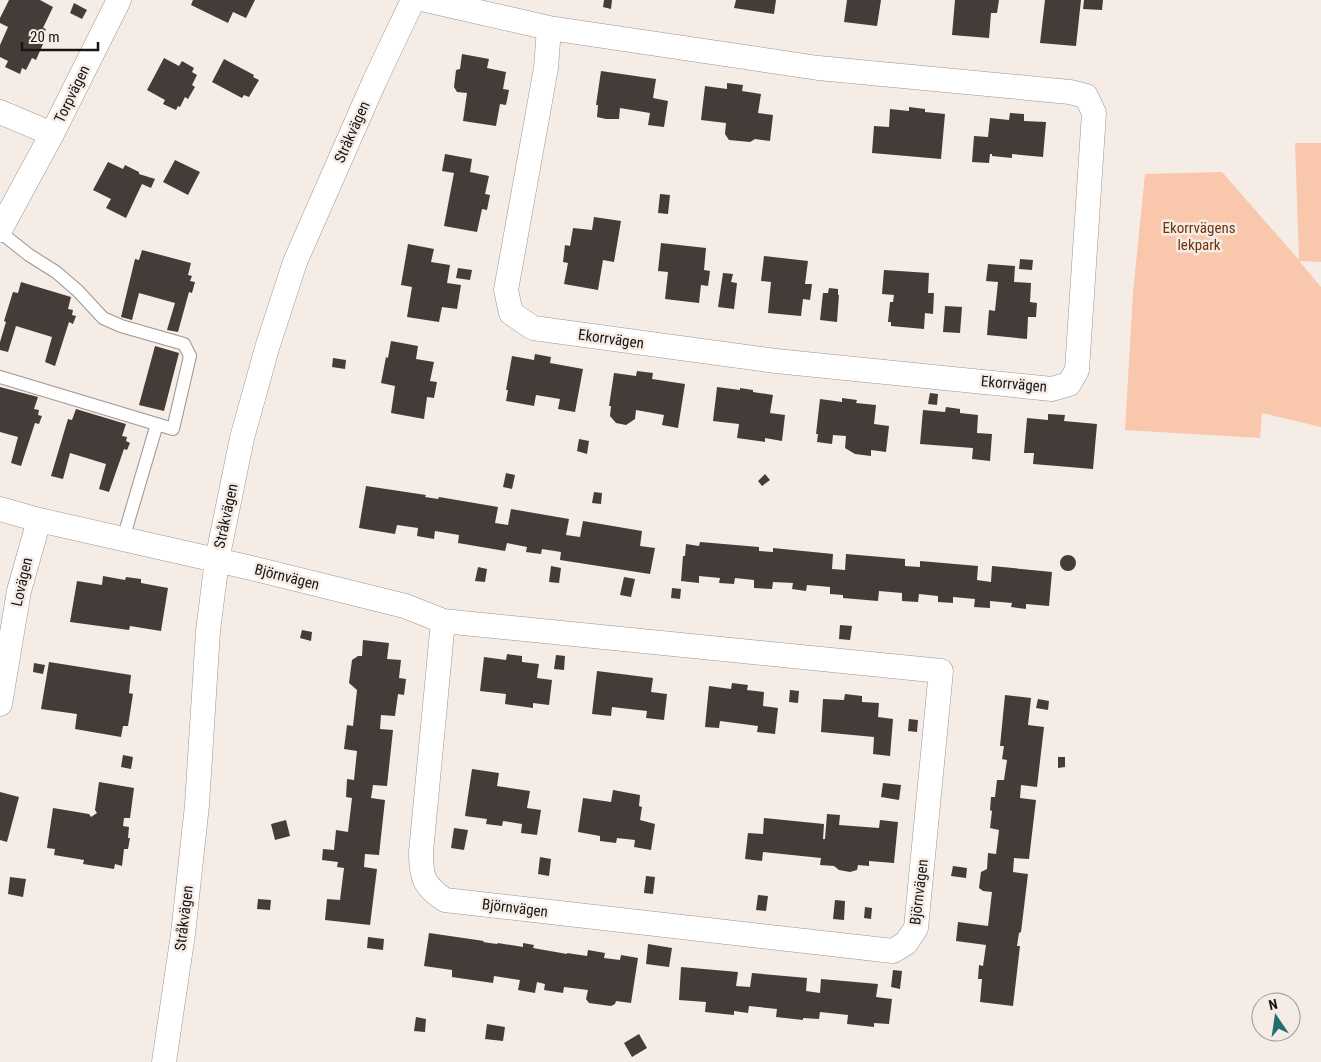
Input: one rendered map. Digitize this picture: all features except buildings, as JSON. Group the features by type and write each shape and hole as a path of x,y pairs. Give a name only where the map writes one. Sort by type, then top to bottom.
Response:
{"street":[{"name":"Torpvägen","path":"0,231 52,134 119,0"},
{"name":"Stråkvägen","path":"164,1062 183,934 197,805 208,630 217,560 242,438 267,348 295,262 412,0"},
{"name":"Ekorrvägen","path":"426,0 549,28 818,68 1070,92 1086,96 1094,113 1077,370 1069,384 1052,389 776,361 533,328 511,313 506,290 546,68 549,28"},
{"name":"Torpvägen","path":"0,112 52,134"},
{"path":"0,509 39,520 217,560"},
{"name":"Lovägen","path":"0,704 18,591 39,520"},
{"name":"Björnvägen","path":"217,560 405,606 443,620 941,671 916,928 906,942 893,951 445,900 437,895 430,890 421,871 420,852 443,620"}],"lane":[{"path":"0,231 29,255 56,272 78,291 103,318 121,326 184,344 190,356 173,429 0,378"},
{"path":"123,539 157,424"}],"green space":[{"name":"Ekorrvägens lekpark","path":"1295,143 1321,143 1321,262 1299,261 1321,287 1321,427 1262,413 1260,438 1125,430 1133,293 1145,174 1222,172 1299,260"}]}
